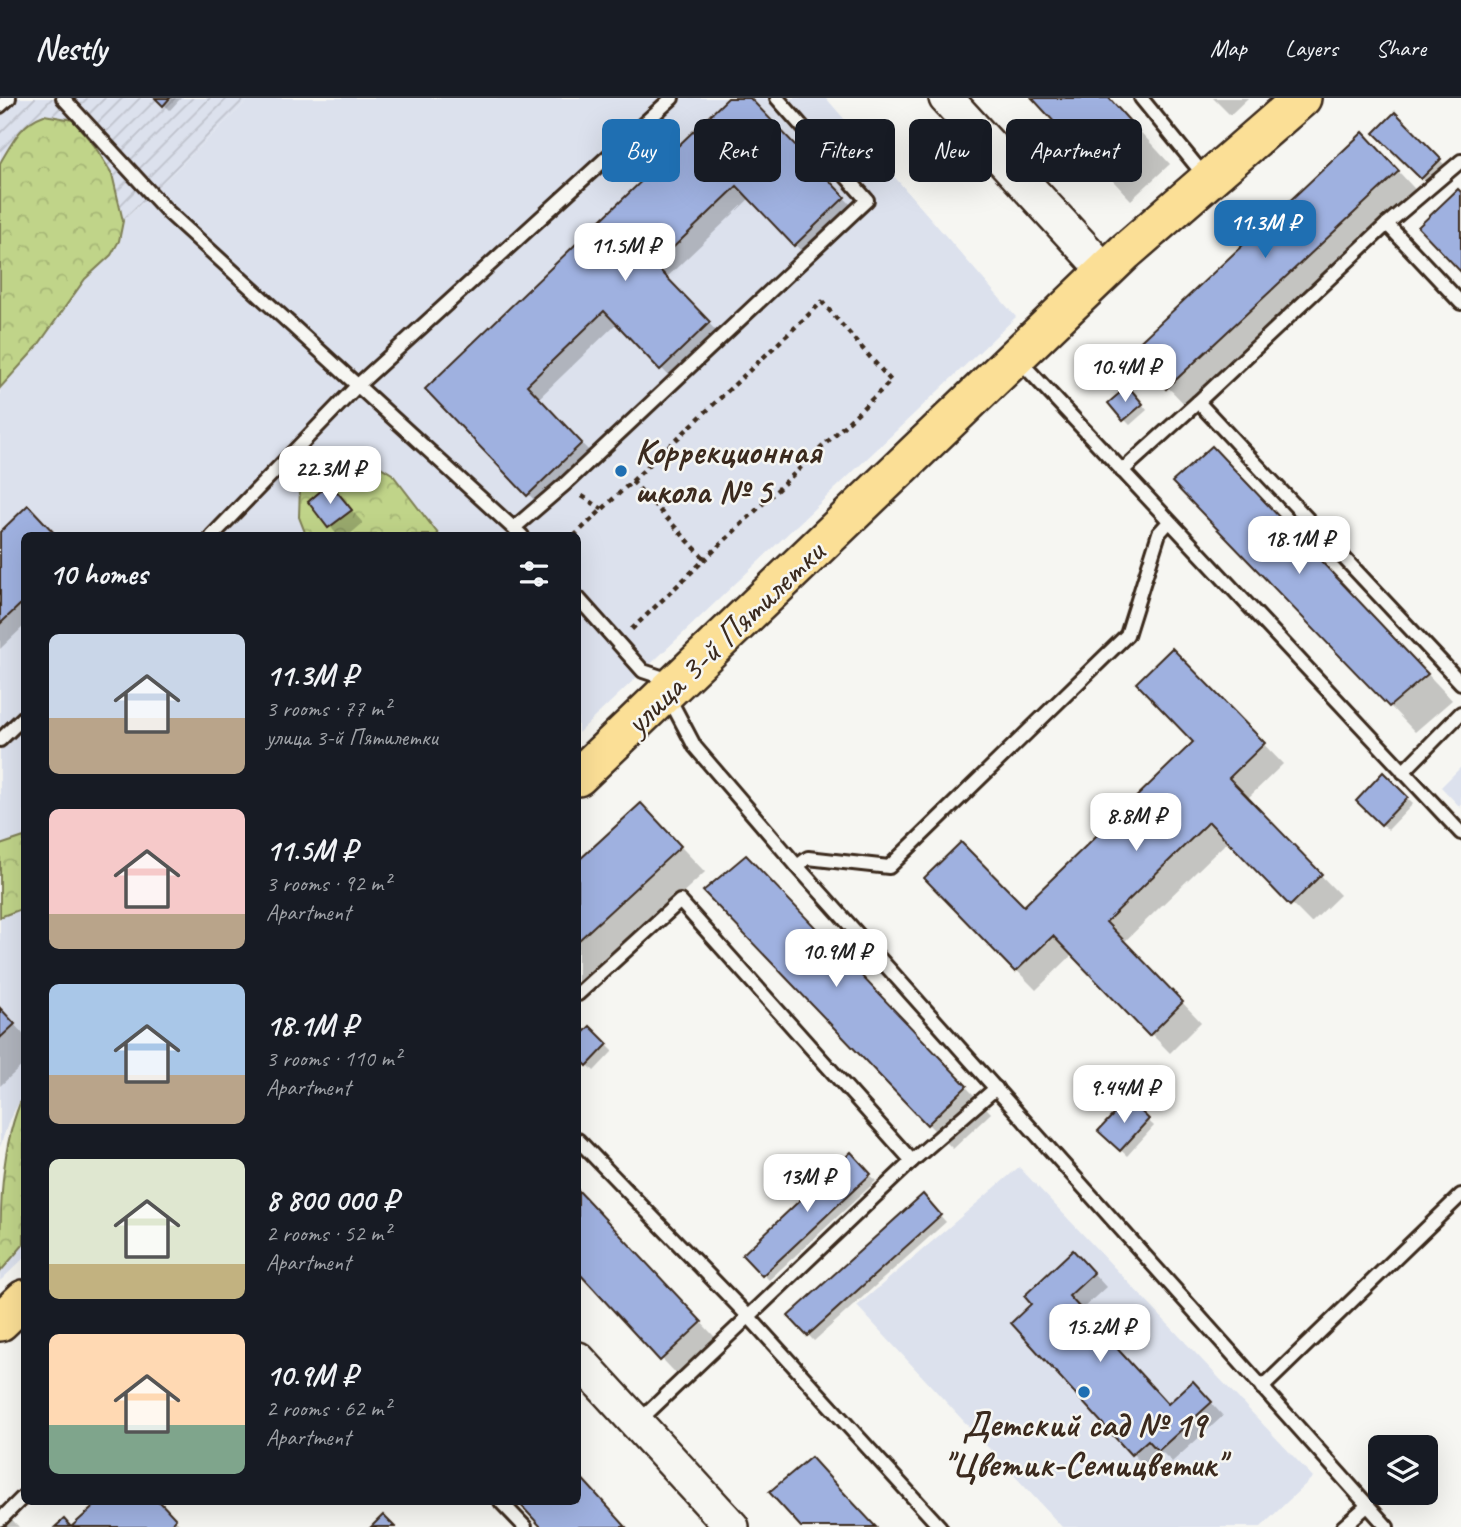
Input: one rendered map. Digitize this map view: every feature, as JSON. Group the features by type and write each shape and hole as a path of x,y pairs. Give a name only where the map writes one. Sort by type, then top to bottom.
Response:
{"main road":[{"name":"улица 3-й Пятилетки","path":"581,774 1105,271 1302,98"},
{"path":"0,1322 21,1302"}],"street":[{"path":"946,98 1105,271"},
{"path":"581,1362 732,1527"}],"lane":[{"path":"0,106 9,98"},
{"path":"63,98 167,211 518,531 867,200 777,98"},
{"path":"216,532 358,385 672,98"},
{"path":"1141,98 1208,179"},
{"path":"1122,471 1387,224 1461,161"},
{"path":"1387,224 1461,303"},
{"path":"1016,357 1461,833"},
{"path":"1198,402 1461,683"},
{"path":"797,866 808,858 889,867 1127,635 1159,533 1169,522"},
{"path":"581,601 643,671 671,687 695,747 797,866 1387,1527"},
{"path":"1403,772 1461,713"},
{"path":"0,740 21,721"},
{"path":"581,991 680,901 912,1161"},
{"path":"637,1423 912,1161 996,1088"},
{"path":"581,1143 750,1318 940,1527"},
{"path":"1262,1388 1461,1195"},
{"path":"0,1520 21,1499"},
{"path":"504,1505 525,1527"},
{"path":"1343,1527 1367,1506"}],"path":[{"path":"578,532 822,302 891,381 629,631"},
{"path":"632,481 705,559"}],"shaded area":[{"path":"0,98 250,98 123,221 112,174 94,145 73,120 45,115 17,134 0,163"},
{"name":"Коррекционная школа № 5","path":"250,98 826,98 844,119 795,119 795,182 895,182 895,178 1016,317 581,730 581,532 437,532 410,500 351,462 323,469 300,487 299,517 305,532 21,532 21,838 0,845 0,388 36,348 85,279 111,255 119,241 123,221"},
{"path":"1461,767 1461,808 1441,787"},
{"path":"21,909 21,1099 9,1120 0,1147 0,917"},
{"name":"Детский сад № 19 \"Цветик-Семицветик\"","path":"1019,1167 1313,1477 1261,1527 1062,1527 857,1306"},
{"path":"21,1248 21,1261 0,1281 0,1272"}],"green space":[{"path":"44,115 73,120 94,145 112,174 123,221 119,241 111,255 85,279 36,348 0,388 0,163 23,128"},
{"path":"351,462 379,466 392,474 437,532 305,532 299,517 300,487 323,469"},
{"path":"21,838 21,909 0,917 0,845"},
{"path":"21,1102 21,1248 0,1272 3,1179"}],"building":[{"path":"155,98 170,98 163,106"},
{"path":"728,98 750,98 770,119 706,119"},
{"path":"1032,98 1109,98 1128,119 1051,119"},
{"path":"1395,112 1441,159 1421,179 1374,133"},
{"path":"781,130 795,145 795,182 831,182 845,197 794,246 737,186 655,265 710,322 660,370 604,311 527,385 582,443 527,496 425,389 641,182 680,182 680,144 694,131 694,182 781,182"},
{"path":"1363,132 1399,171 1166,389 1130,351"},
{"path":"1458,189 1461,192 1461,272 1418,227"},
{"path":"1128,386 1143,404 1123,421 1108,403"},
{"path":"1212,446 1428,674 1389,707 1172,482"},
{"path":"330,483 352,510 328,528 308,502"},
{"path":"28,505 53,532 21,532 21,604 0,624 0,532"},
{"path":"1172,648 1265,743 1229,778 1322,874 1290,906 1209,822 1106,922 1183,1002 1149,1036 1053,936 1015,972 924,878 961,842 1024,906 1193,742 1136,683"},
{"path":"1383,772 1408,797 1381,825 1356,801"},
{"path":"641,803 681,846 581,938 581,858"},
{"path":"746,855 967,1086 927,1125 703,891"},
{"path":"0,1008 15,1024 0,1038"},
{"path":"590,1026 608,1044 587,1066 581,1060 581,1035"},
{"path":"1128,1099 1149,1119 1120,1151 1098,1131"},
{"path":"851,1152 871,1174 762,1276 742,1255"},
{"path":"581,1193 702,1322 660,1361 581,1275"},
{"path":"923,1194 941,1215 807,1336 788,1316"},
{"path":"1073,1250 1094,1273 1069,1296 1168,1404 1193,1381 1212,1402 1158,1451 1148,1440 1131,1455 1011,1323 1031,1304 1024,1296"},
{"path":"811,1457 876,1527 801,1527 769,1492"},
{"path":"581,1477 626,1527 541,1527 521,1505 581,1505"},
{"path":"96,1505 163,1505 176,1519 168,1527 71,1527"},
{"path":"383,1515 395,1527 371,1527"},
{"path":"64,1519 71,1527 55,1527"}],"place":[{"name":"Коррекционная школа № 5","path":"621,471"},
{"name":"Детский сад № 19 \"Цветик-Семицветик\"","path":"1084,1392"}]}
